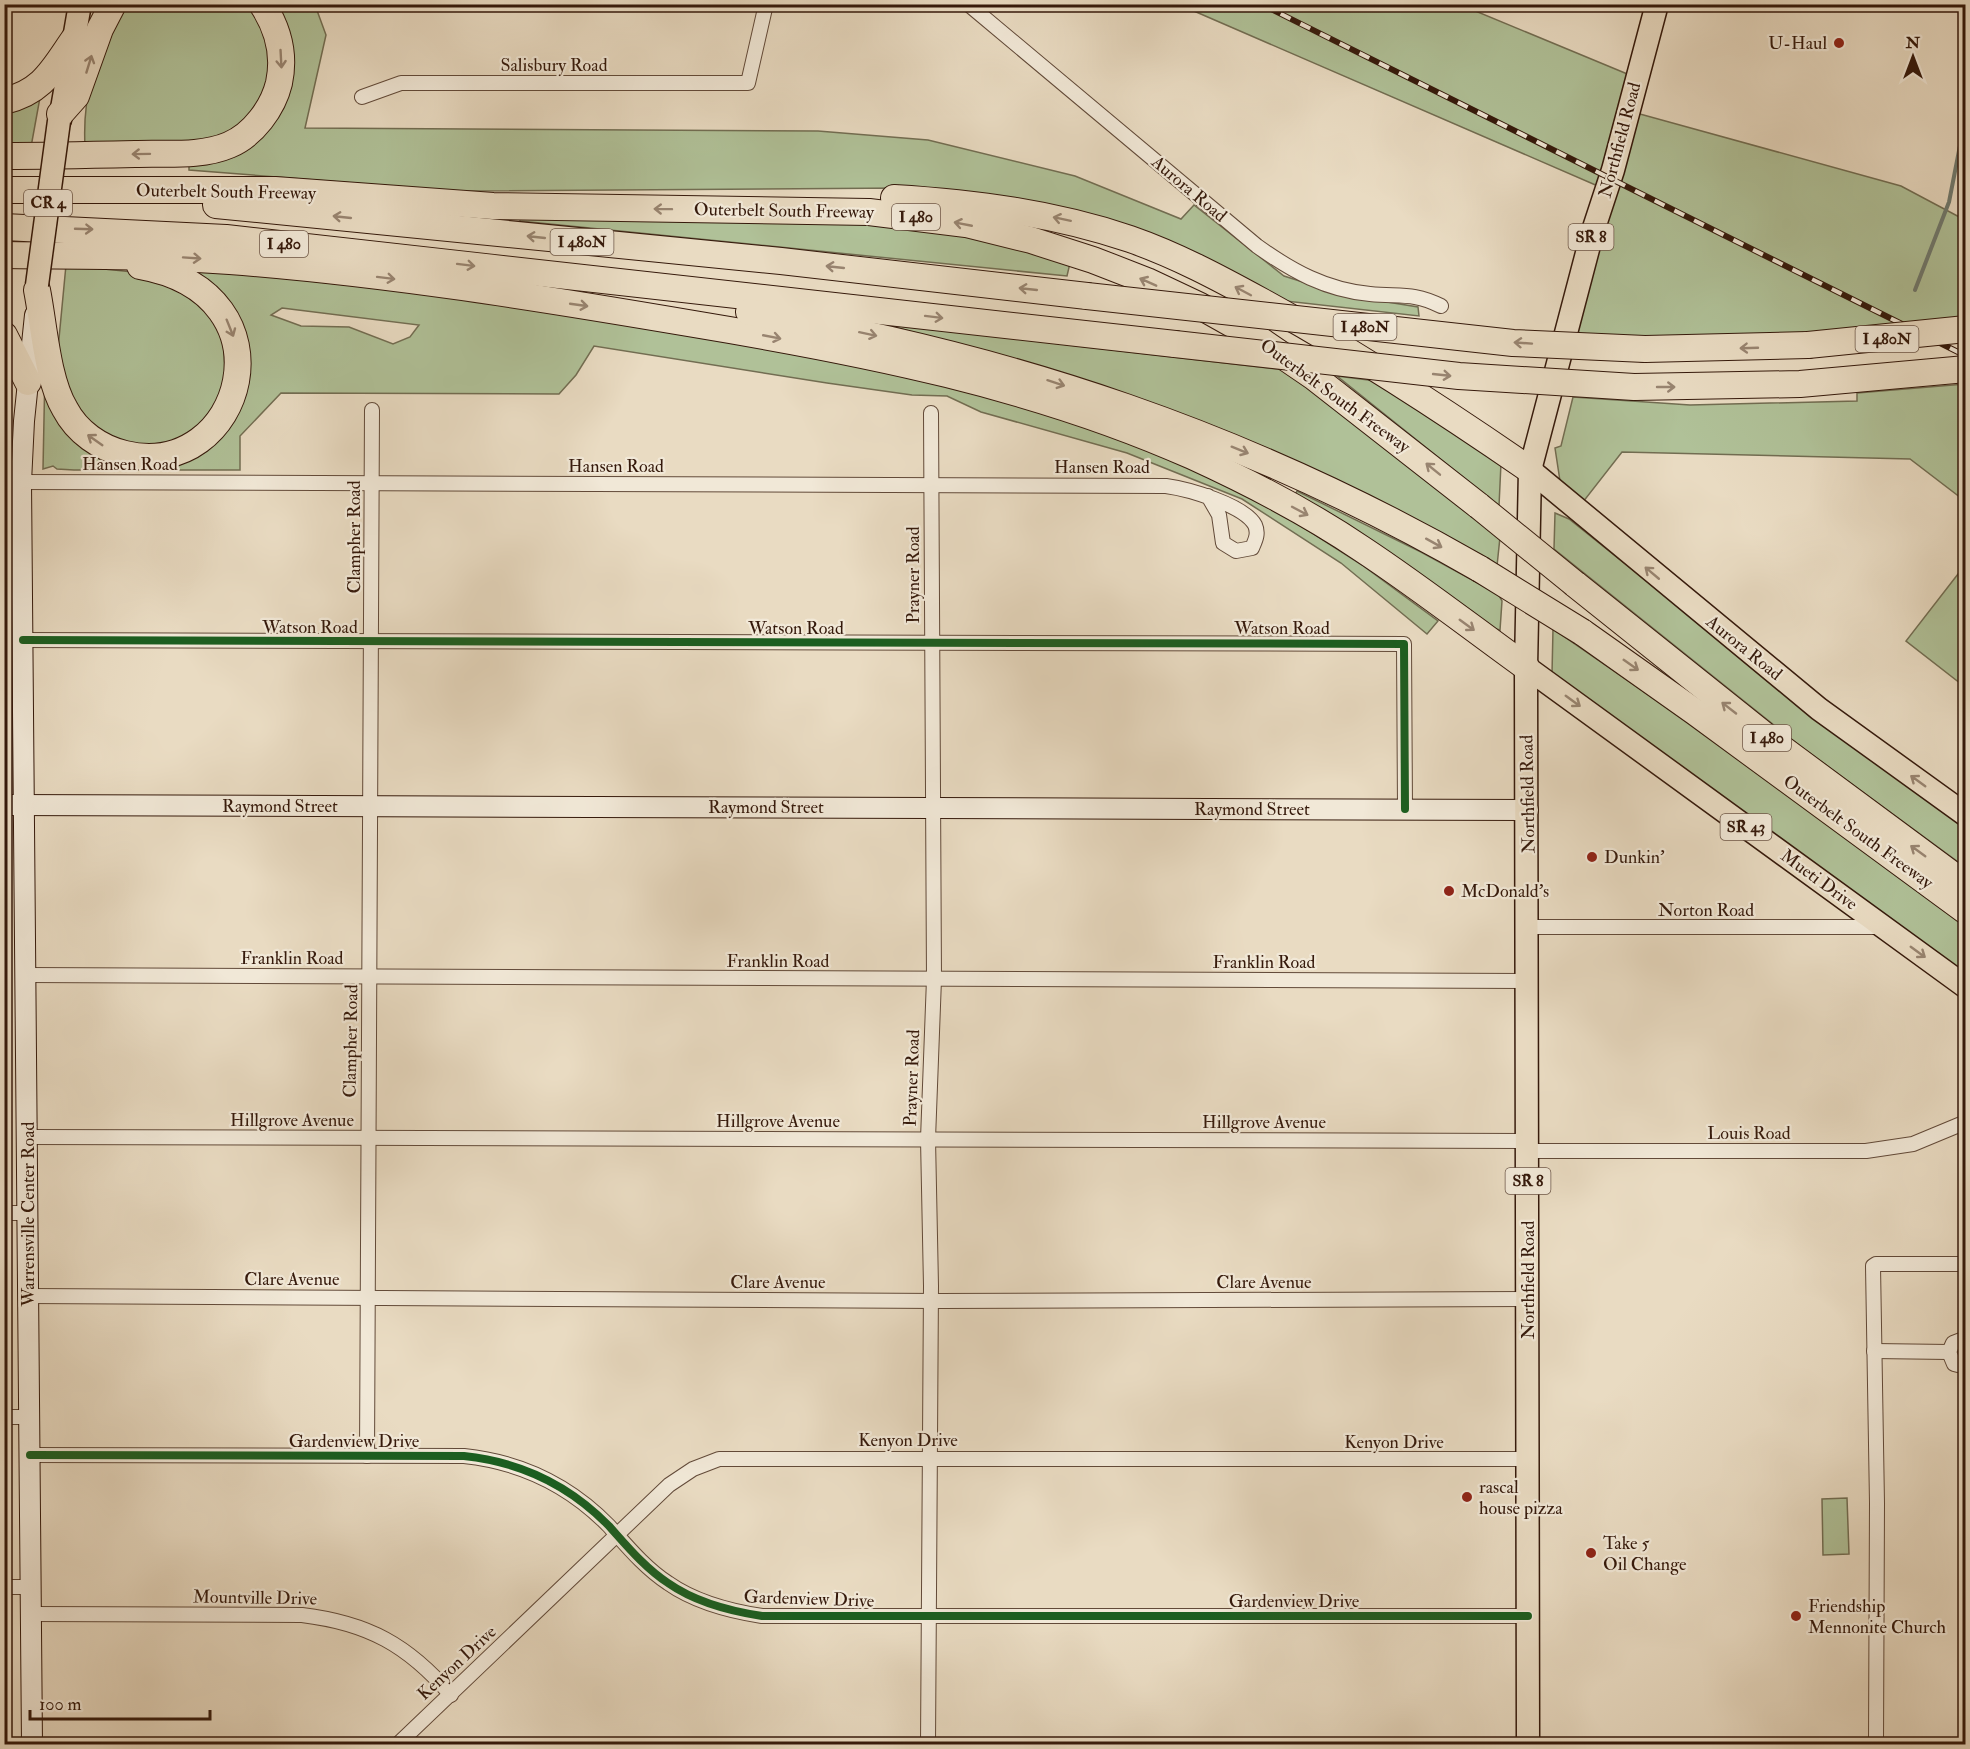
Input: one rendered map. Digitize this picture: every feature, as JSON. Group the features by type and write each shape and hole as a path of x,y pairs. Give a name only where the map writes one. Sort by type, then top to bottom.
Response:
{"highway":[{"path":"60,118 80,87 100,28 113,4"},
{"path":"4,156 195,153 231,144 257,123 277,90 281,71 281,52 278,35 262,4"},
{"path":"4,101 31,92 44,82 74,39"},
{"name":"Outerbelt South Freeway","path":"4,190 76,192 275,190 462,204 868,212 935,219 1031,240 1122,271 1200,306 1283,355 1365,414 1782,749 1965,885"},
{"name":"Outerbelt South Freeway","path":"76,192 770,260 1513,343 1645,349 1808,345 1965,329"},
{"path":"724,210 815,196 954,202 1013,209 1131,239 1178,258 1298,321 1411,388 1530,470"},
{"name":"Outerbelt South Freeway","path":"4,227 226,237 1460,376 1634,387 1887,384"},
{"path":"4,255 71,257 117,255 229,261 430,283 600,308 782,339 909,365 973,382 1115,426 1190,455 1260,489 1363,549 1526,667"},
{"path":"37,288 58,393 71,420 90,438 116,452 131,456 155,456 173,452 206,435 229,404 237,375 236,340 225,315 216,303 191,283 153,268 71,257"},
{"name":"Outerbelt South Freeway","path":"563,276 881,337 978,360 1141,411 1254,455 1374,512 1480,570 1582,632 1695,712 1965,911"},
{"path":"4,335 28,382"},
{"name":"I 480N","path":"1887,384 1965,369"},
{"path":"1887,384 1965,384"}],"main road":[{"name":"Warrensville Center Road","path":"37,288 60,118 80,4"},
{"name":"Northfield Road","path":"1528,1744 1529,927 1526,667 1530,470 1592,234 1613,170 1657,4"},
{"name":"Aurora Road","path":"1530,470 1819,709 1965,815"},
{"name":"Mueti Drive","path":"1526,667 1965,987"}],"street":[{"name":"Salisbury Road","path":"362,97 401,83 748,83 766,4"},
{"name":"Aurora Road","path":"968,4 1257,246 1286,267 1311,280 1341,289 1370,294 1421,296 1441,306"},
{"name":"Warrensville Center Road","path":"32,1744 23,640 13,485 28,382 37,288"},
{"name":"Clampher Road","path":"367,1456 372,410"},
{"name":"Prayner Road","path":"928,1744 931,1301 928,1139 934,979 931,808 931,413"},
{"name":"Hansen Road","path":"13,485 372,483 1166,486 1208,496"},
{"name":"Watson Road","path":"23,640 372,643 1404,644 1405,809"},
{"name":"Raymond Street","path":"4,805 1528,810"},
{"name":"Norton Road","path":"1529,927 1884,927"},
{"name":"Franklin Road","path":"27,975 1529,981"},
{"name":"Louis Road","path":"1528,1146 1866,1151 1913,1144 1965,1122"},
{"name":"Hillgrove Avenue","path":"28,1137 928,1139 1528,1146"},
{"path":"4,1213 28,1213"},
{"path":"1876,1744 1873,1266 1876,1264 1965,1264"},
{"name":"Clare Avenue","path":"28,1296 931,1301 1528,1299"},
{"path":"1965,1338 1953,1343 1949,1352 1954,1364 1965,1367"},
{"path":"1874,1351 1949,1352"},
{"path":"4,1418 30,1418"},
{"name":"Gardenview Drive","path":"30,1455 464,1456 508,1464 548,1479 589,1507 645,1565 668,1584 690,1596 736,1612 789,1617 1528,1617"},
{"name":"Kenyon Drive","path":"398,1744 669,1485 693,1468 719,1459 1528,1459"},
{"path":"4,1587 32,1587"},
{"name":"Mountville Drive","path":"32,1614 302,1615 336,1619 376,1633 405,1650 450,1695"}],"green space":[{"path":"119,5 251,5 272,44 268,94 246,124 213,144 85,146 86,107 93,73"},
{"path":"270,5 315,5 326,35 305,128 818,131 928,140 1075,176 1181,219 1194,205 1284,276 1344,295 1418,307 1419,316 1268,299 1222,269 903,188 454,191 189,170 189,160 207,159 284,88"},
{"path":"1180,5 1461,5 1637,78 1629,111 1901,186 1965,220 1965,329 1562,350 1607,190"},
{"path":"41,92 31,147 5,148 4,106"},
{"path":"520,214 834,220 959,231 1070,263 1067,276 520,221"},
{"path":"66,265 133,272 195,294 223,333 226,390 194,433 171,444 118,444 76,417 58,349"},
{"path":"192,268 501,302 868,365 1069,420 1190,466 1270,506 1362,565 1438,621 1427,634 1341,563 1242,499 1127,453 981,412 947,396 912,395 827,383 594,346 576,375 559,394 281,393 240,436 240,470 74,470 57,469 53,466 43,469 45,369 76,433 186,458 246,358 184,269","holes":["282,308 419,325 410,337 393,344 349,327 301,326 271,315"]},
{"path":"881,323 1293,371 1500,537 1497,566 1017,362"},
{"path":"1337,376 1384,382 1501,463 1499,506"},
{"path":"1965,384 1965,501 1910,459 1622,452 1583,502 1560,481 1555,448 1561,446 1573,397 1690,405 1857,401 1857,393"},
{"path":"21,482 22,550 5,550 5,488"},
{"path":"1297,491 1421,552 1498,594 1502,601 1500,630 1483,626 1473,612 1389,553 1295,495"},
{"path":"1555,513 1569,519 1876,764 1965,823 1965,867 1800,746 1554,549"},
{"path":"1965,565 1965,687 1906,641"},
{"path":"1553,629 1679,716 1965,926 1965,977 1552,674"},
{"path":"1847,1498 1849,1554 1823,1555 1822,1499"}],"waterway":[{"path":"1915,290 1949,202 1966,115"}],"railway":[{"path":"1261,4 1966,356"}],"cycle path":[{"path":"23,640 1404,644 1405,809"},
{"path":"30,1455 464,1456 485,1459 524,1470 561,1487 594,1511 652,1571 678,1590 713,1605 762,1616 1528,1616"}],"place":[{"name":"U-Haul","path":"1839,43"},
{"name":"Dunkin'","path":"1592,857"},
{"name":"McDonald's","path":"1449,891"},
{"name":"rascal house pizza","path":"1467,1497"},
{"name":"Take 5 Oil Change","path":"1591,1553"},
{"name":"Friendship Mennonite Church","path":"1796,1616"}]}
